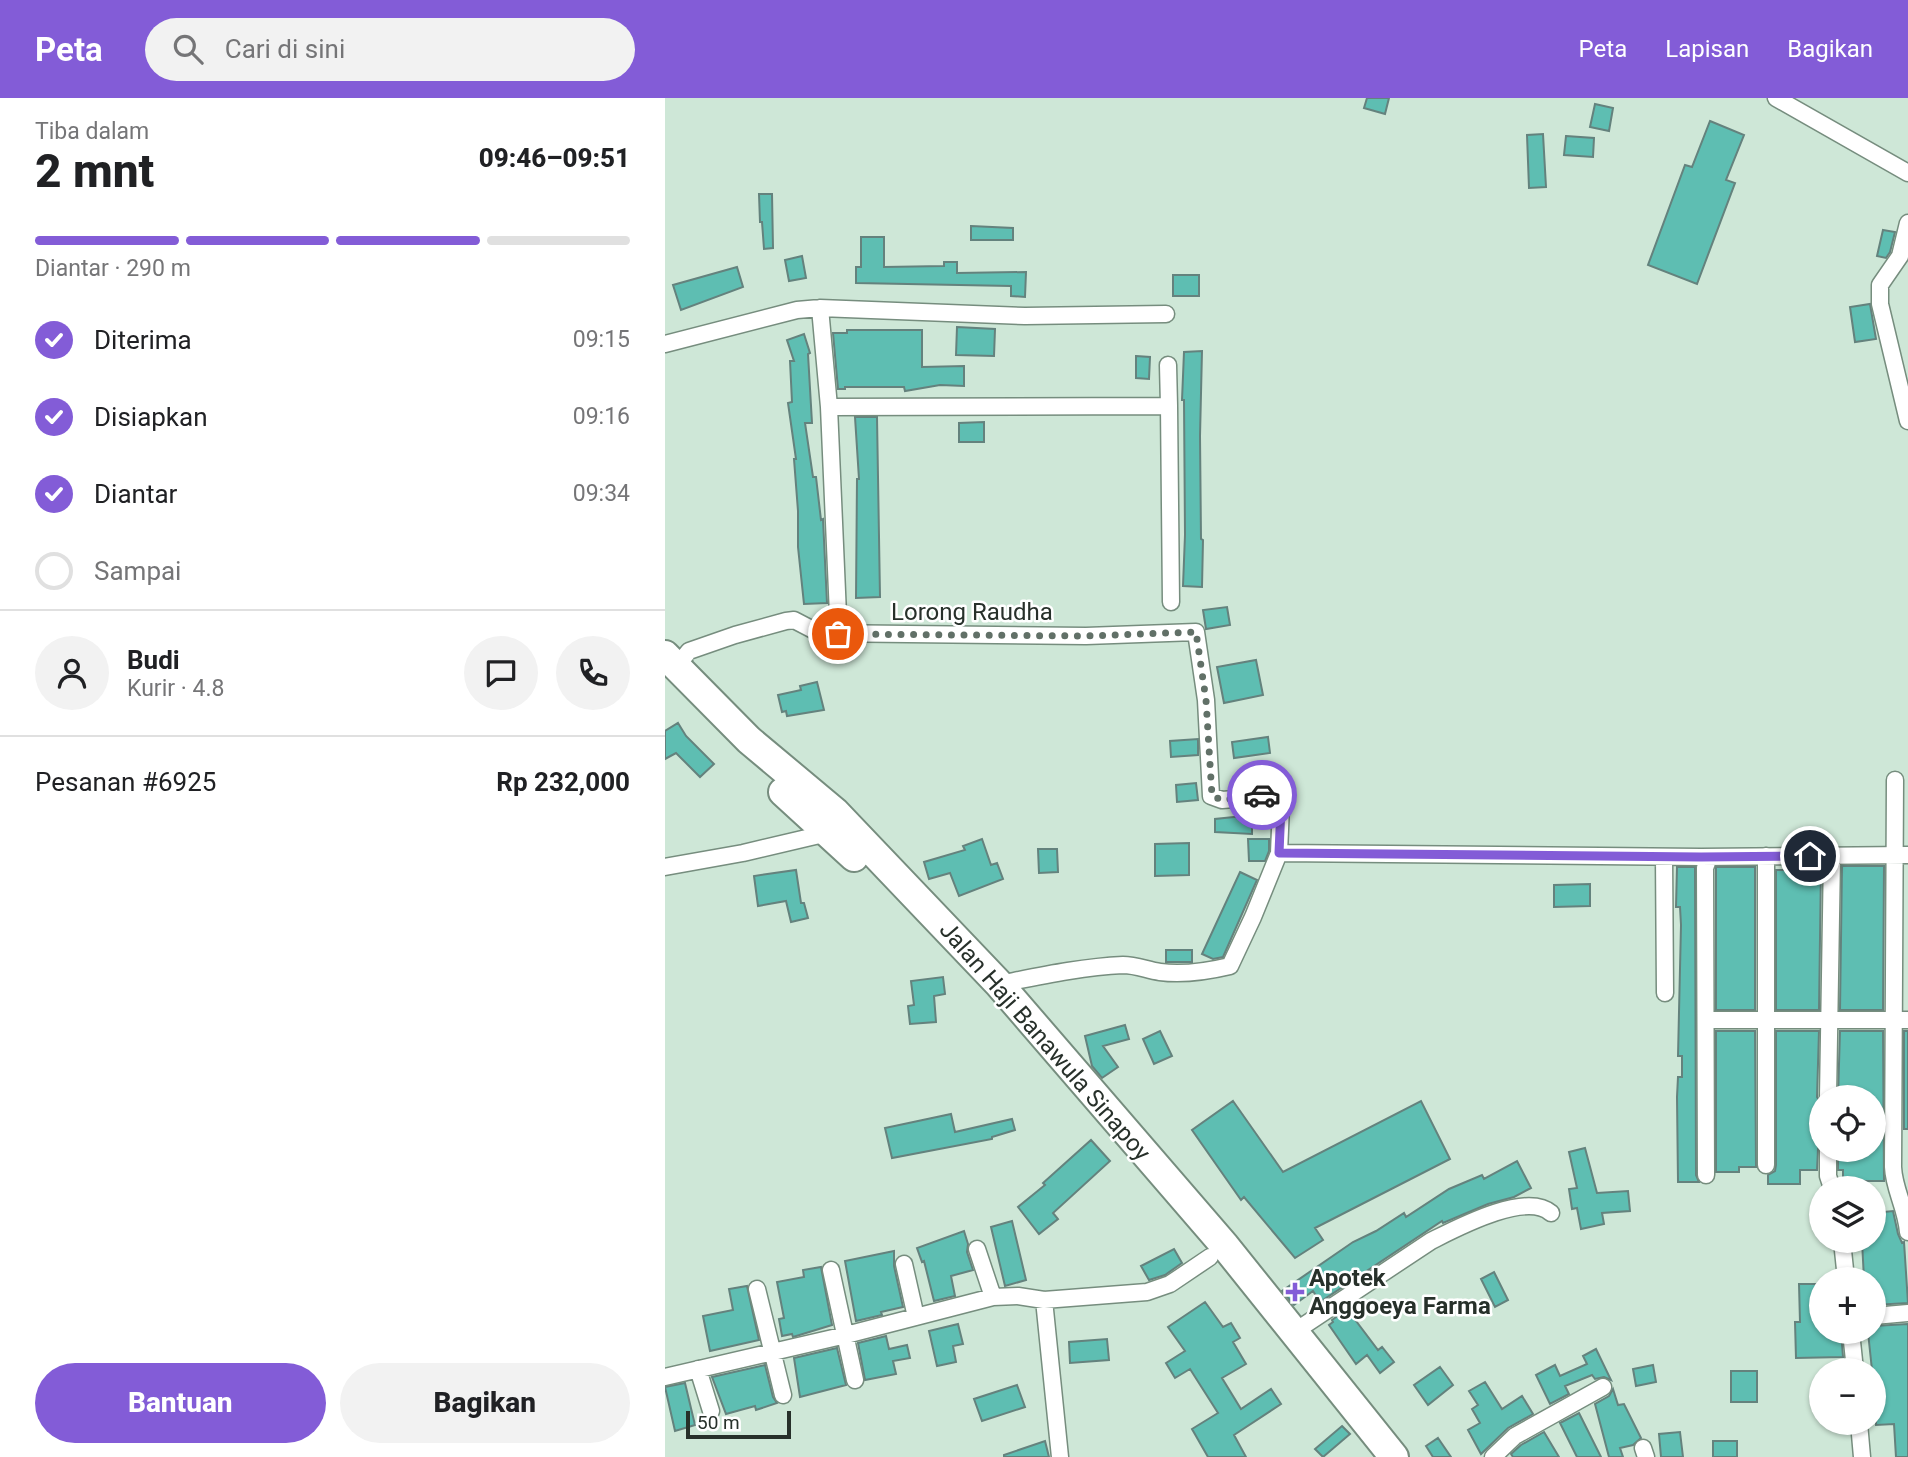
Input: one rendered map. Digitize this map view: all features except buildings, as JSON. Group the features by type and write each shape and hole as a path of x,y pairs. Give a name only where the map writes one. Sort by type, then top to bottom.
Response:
{"highway":[{"name":"Jalan Haji Banawula Sinapoy","path":"669,666 724,738 879,881 1050,1064 1210,1257 1349,1415 1394,1457"},
{"name":"Jalan Haji Banawula Sinapoy","path":"669,666 749,740 835,812 999,984 1217,1237 1294,1332 1349,1415 1373,1457"}],"street":[{"path":"1776,98 1908,173"},
{"path":"1908,223 1900,256 1880,285 1880,304 1908,421"},
{"path":"820,308 829,407 838,615"},
{"path":"665,344 797,310 820,308 1025,316 1167,314"},
{"path":"1168,365 1171,602"},
{"path":"829,407 1169,406"},
{"name":"Lorong Raudha","path":"669,666 689,651 735,635 794,620 819,633 1086,636 1196,632 1203,677 1212,796 1222,800 1260,795 1276,798 1281,806 1279,853"},
{"path":"1895,780 1901,855 1901,1020 1894,1183 1904,1204 1908,1232"},
{"path":"665,867 743,853 828,833"},
{"path":"999,984 1098,967 1135,965 1168,972 1212,970 1230,966 1279,853 1664,857 1901,855"},
{"path":"1766,856 1766,1165"},
{"path":"1828,1085 1832,856"},
{"path":"1664,857 1665,993"},
{"path":"1706,1175 1705,868 1709,857"},
{"path":"1706,1020 1901,1020"},
{"path":"1294,1332 1447,1233 1508,1209 1531,1206 1547,1209 1551,1213"},
{"path":"977,1249 993,1297"},
{"path":"665,1377 993,1297 1018,1296 1044,1300 1147,1292 1170,1283 1210,1257"},
{"path":"904,1264 916,1317"},
{"path":"831,1270 855,1380"},
{"path":"757,1289 783,1395"},
{"path":"1044,1300 1060,1457"},
{"path":"1886,1315 1908,1313"},
{"path":"698,1370 711,1411"},
{"path":"1493,1457 1515,1436 1603,1387"},
{"path":"1860,1435 1862,1457"}],"way so far":[{"path":"838,634 1086,636 1196,632 1206,700 1210,792 1214,799 1222,800 1262,795"}],"place":[{"name":"Apotek Anggoeya Farma","path":"1295,1292"}],"route":[{"path":"1262,795 1276,798 1281,806 1279,853 1810,856"}]}
